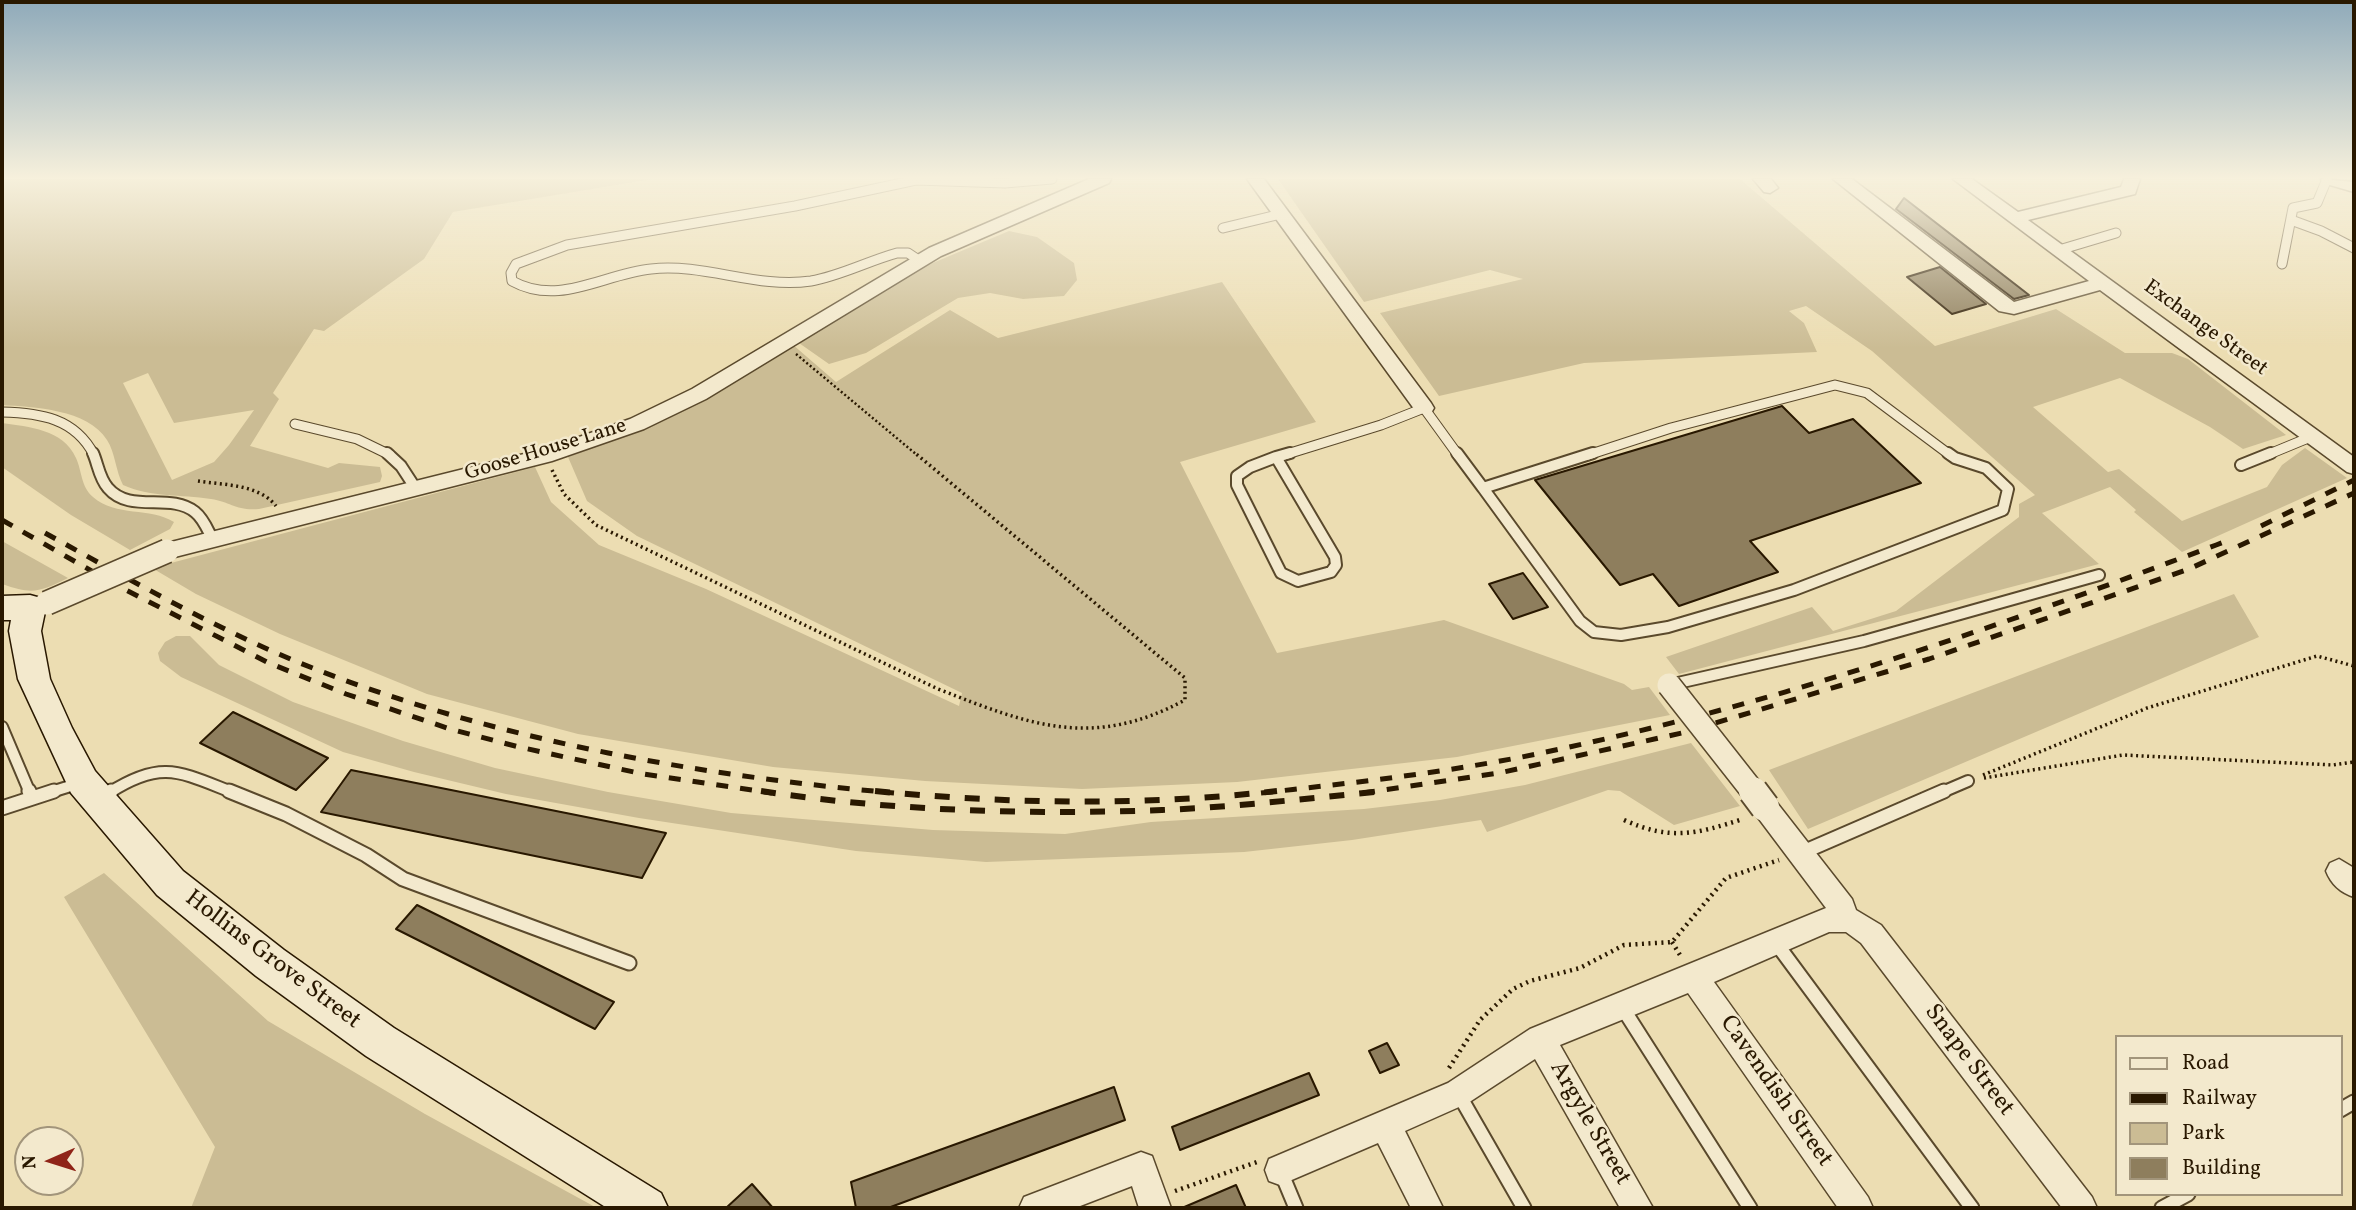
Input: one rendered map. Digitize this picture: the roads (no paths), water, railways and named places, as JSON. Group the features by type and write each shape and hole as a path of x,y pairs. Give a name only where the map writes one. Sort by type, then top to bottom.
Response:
{"street":[{"name":"Goose House Lane","path":"26,606 167,551 548,455 637,424 699,394 920,261 976,235"},
{"path":"1297,235 1424,408"},
{"path":"1914,235 2006,307 2014,308 2103,283"},
{"name":"Exchange Street","path":"2039,235 2354,467"},
{"name":"Hollins Grove Street","path":"26,606 25,631 34,679 91,791 170,883 270,963 380,1042 646,1208"},
{"name":"Snape Street","path":"1669,685 1801,853 1842,908 1847,919 1871,934 2081,1208"},
{"path":"1280,1170 1458,1093 1540,1039 1621,1004 1694,977 1774,940 1829,919 1847,919"},
{"name":"Cavendish Street","path":"1694,977 1857,1208"},
{"name":"Argyle Street","path":"1540,1039 1637,1208"},
{"path":"1386,1126 1427,1208"},
{"path":"1035,1208 1141,1167 1153,1204"}],"lane":[{"path":"623,235 567,245 529,257 516,264 511,273 512,281 519,287 566,291 652,269 696,270 778,285 813,281 897,253 908,253 920,261"},
{"path":"2059,250 2108,235"},
{"path":"2282,264 2288,235"},
{"path":"2330,235 2354,248"},
{"path":"1276,457 1335,557 1336,565 1331,572 1298,580 1281,573 1237,485 1237,476 1242,470 1276,457 1381,425 1424,408 1483,488 1576,614 1595,633 1617,637 1723,613 1945,536 2003,510 2008,489 1986,468 1955,458 1867,393 1835,385 1671,428 1483,488"},
{"path":"2,412 39,414 69,424 83,434 105,486 115,495 135,502 191,508 199,515 213,540"},
{"path":"295,424 389,453 404,468 415,489"},
{"path":"2241,465 2313,436"},
{"path":"1669,685 1864,641 2099,575"},
{"path":"2,727 32,798"},
{"path":"2,808 32,798 91,791 149,773 178,771 286,814 366,855 403,879 629,963"},
{"path":"1801,853 1968,781"},
{"path":"1774,940 1972,1208"},
{"path":"1621,1004 1751,1208"},
{"path":"1458,1093 1524,1208"},
{"path":"1280,1170 1296,1208"},
{"path":"2162,1208 2184,1196"}],"railway":[{"path":"2261,526 2354,480"},
{"path":"1363,793 1499,773 1682,733 1929,659 2189,569 2354,493"},
{"path":"2,520 120,587 269,663 346,694 450,729 519,747 643,774 772,793"},
{"path":"45,533 168,600 263,647 367,688 440,712 514,732 666,764 742,776 875,791"},
{"path":"1261,793 1486,764 1646,729 1731,707 1900,657 2067,600 2232,539"},
{"path":"761,791 910,807 1063,812 1190,809 1384,791"},
{"path":"875,791 975,799 1076,802 1177,799 1277,791"},
{"path":"875,791 894,793"}]}
